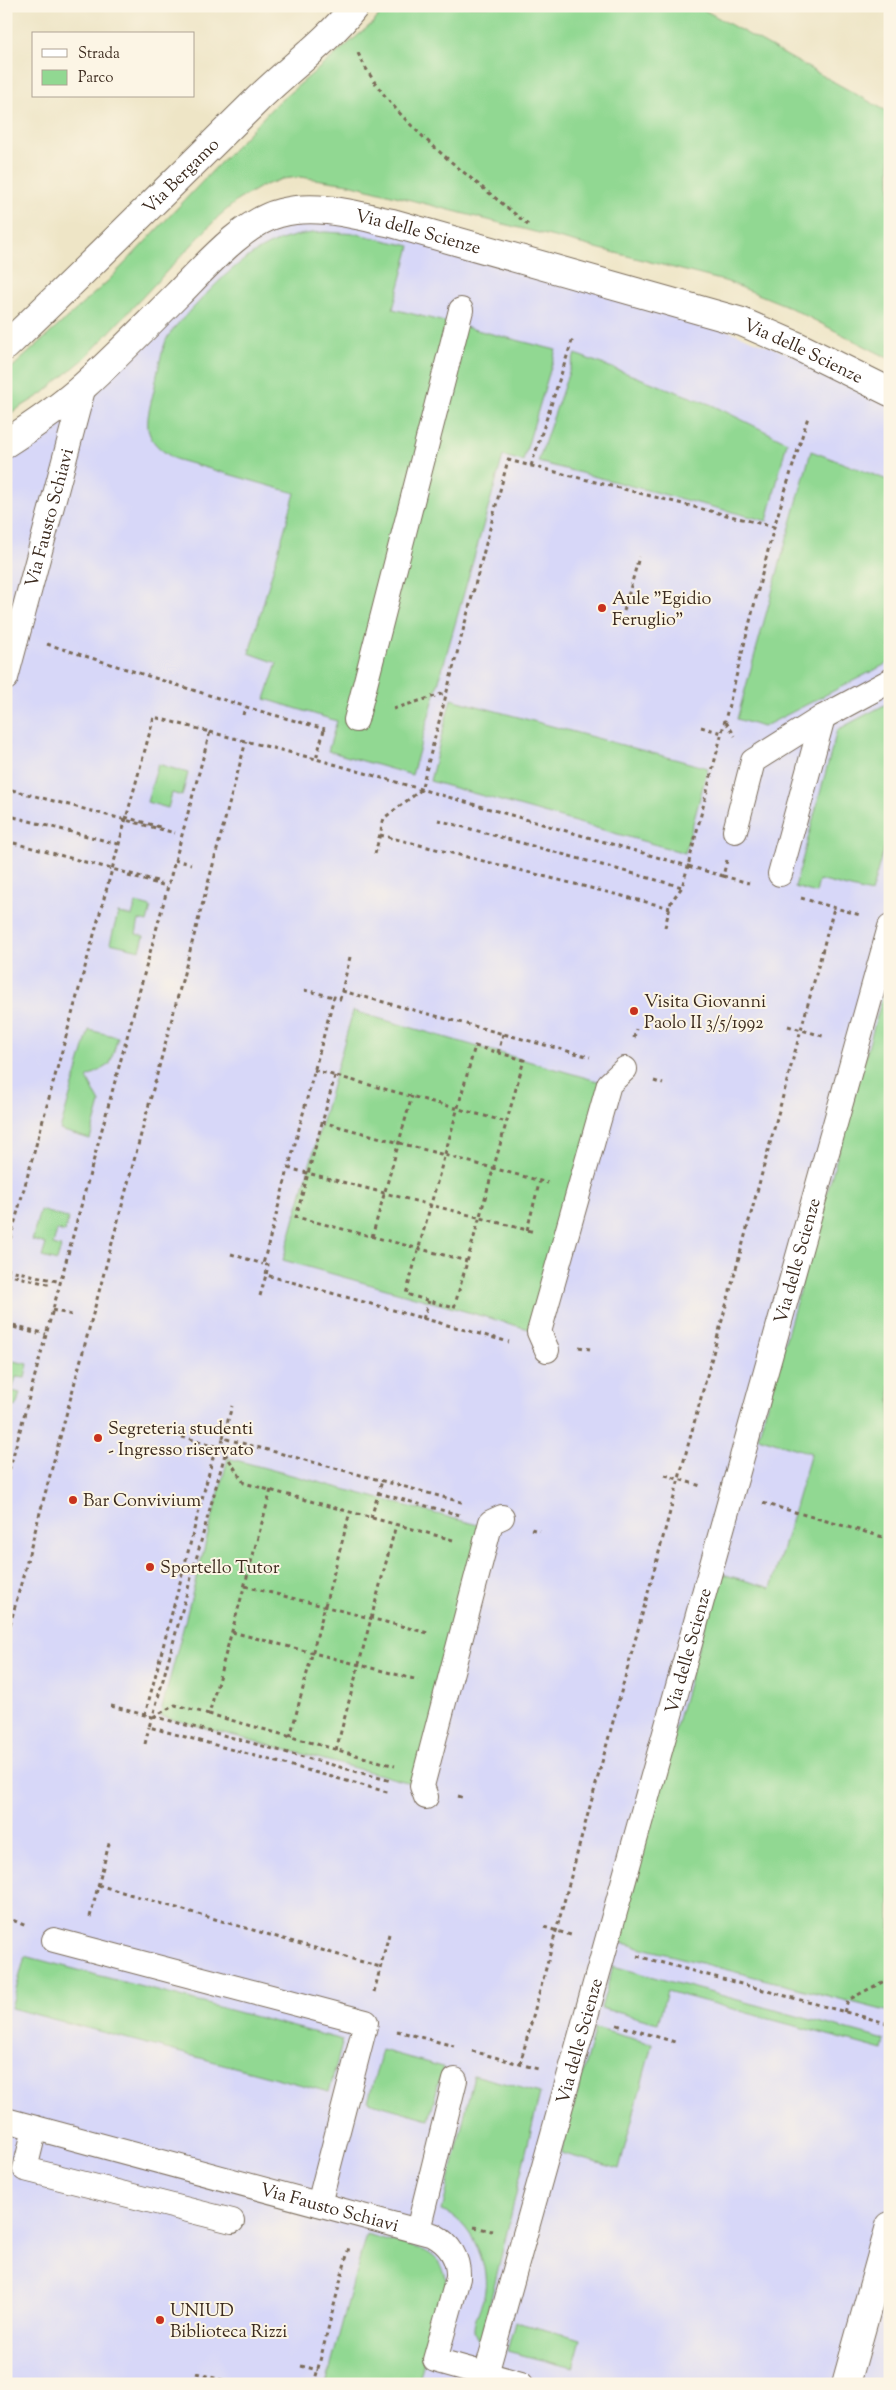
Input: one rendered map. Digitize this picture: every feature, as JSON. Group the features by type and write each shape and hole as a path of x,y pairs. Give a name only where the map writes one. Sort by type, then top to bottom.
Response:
{"street":[{"name":"Via Bergamo","path":"6,346 101,255 280,77 349,13"},
{"name":"Via delle Scienze","path":"6,443 60,407 84,386 214,258 249,228 278,213 306,209 342,212 392,223 742,322 797,346 890,392"},
{"path":"846,2384 890,2226"}],"lane":[{"path":"356,720 461,310"},
{"name":"Via Fausto Schiavi","path":"6,678 84,386"},
{"path":"735,831 753,761 823,717 890,681"},
{"path":"780,874 823,717"},
{"name":"Via delle Scienze","path":"486,2374 890,927"},
{"path":"547,1350 539,1332 608,1084 626,1069"},
{"path":"426,1797 422,1786 491,1522 502,1517"},
{"path":"54,1940 366,2022 319,2204"},
{"path":"418,2230 455,2080"},
{"name":"Via Fausto Schiavi","path":"6,2120 433,2235 446,2244 454,2254 458,2269 458,2278 435,2360 522,2384"},
{"path":"35,2128 25,2169 232,2221"}],"path":[{"path":"349,13 362,61 391,104 427,139 534,230"},
{"path":"531,466 573,338"},
{"path":"715,765 774,527 808,417"},
{"path":"375,854 384,818 421,790 508,460 774,527"},
{"path":"624,611 639,557"},
{"path":"18,635 324,730 316,758"},
{"path":"454,660 458,661"},
{"path":"243,715 245,706"},
{"path":"6,1254 110,871 154,717 316,758 688,866 682,887 671,902 665,927"},
{"path":"701,727 722,733"},
{"path":"6,1482 210,732"},
{"path":"6,1640 246,741"},
{"path":"12,790 175,832"},
{"path":"6,815 118,844"},
{"path":"126,817 182,832"},
{"path":"438,820 682,887"},
{"path":"380,835 670,908"},
{"path":"6,841 161,882"},
{"path":"174,860 192,864"},
{"path":"110,871 167,886"},
{"path":"724,876 751,884"},
{"path":"797,897 862,916"},
{"path":"520,2064 834,908"},
{"path":"304,990 340,999 350,956"},
{"path":"342,991 622,1065 626,1069"},
{"path":"263,1264 334,997"},
{"path":"498,1053 503,1034"},
{"path":"475,1046 498,1053 524,1060 454,1308 406,1294 475,1046"},
{"path":"314,1070 507,1122"},
{"path":"335,1076 296,1216 467,1261"},
{"path":"372,1237 412,1096"},
{"path":"322,1122 578,1191"},
{"path":"288,1168 565,1239"},
{"path":"527,1230 540,1180"},
{"path":"231,1254 268,1265 260,1296"},
{"path":"6,1269 60,1282"},
{"path":"6,1274 52,1286"},
{"path":"266,1275 545,1352 547,1350"},
{"path":"423,1318 429,1301"},
{"path":"52,1310 72,1314"},
{"path":"6,1324 46,1334"},
{"path":"6,1324 38,1334"},
{"path":"221,1447 232,1406"},
{"path":"182,1437 221,1447 244,1483 462,1543"},
{"path":"223,1438 501,1513 502,1517"},
{"path":"145,1714 216,1446"},
{"path":"145,1744 225,1453"},
{"path":"666,1476 890,1539"},
{"path":"371,1518 382,1481"},
{"path":"209,1714 271,1490"},
{"path":"378,1493 448,1512"},
{"path":"290,1737 350,1512"},
{"path":"336,1750 396,1525"},
{"path":"244,1586 460,1641"},
{"path":"232,1632 448,1688"},
{"path":"111,1706 360,1773"},
{"path":"153,1716 175,1706 400,1767"},
{"path":"150,1727 421,1801 426,1797"},
{"path":"82,1947 110,1840"},
{"path":"98,1885 380,1967"},
{"path":"544,1927 604,1947 890,2024"},
{"path":"366,2022 388,1934"},
{"path":"844,2012 848,2000 890,1978"},
{"path":"585,2016 674,2042"},
{"path":"314,2384 349,2247"},
{"path":"301,2366 318,2370"},
{"path":"196,2373 237,2384"}],"shaded area":[{"path":"306,209 591,279 890,392 890,2384 6,2384 6,443 214,258"}],"green space":[{"path":"386,6 697,6 890,113 890,359 785,305 728,282 349,184 300,177 282,179 260,187 238,200 219,216 84,359 42,394 6,416 6,373 109,280 274,106 374,22"},
{"path":"325,232 357,234 410,246 393,309 556,350 523,461 503,456 412,775 328,751 337,721 265,699 277,663 249,653 295,493 175,459 156,445 148,430 149,413 166,339 179,323 224,276 253,254 286,238"},
{"path":"575,354 712,405 787,442 767,521 538,462"},
{"path":"811,451 890,481 890,662 763,727 737,719"},
{"path":"451,699 708,768 685,853 430,781"},
{"path":"890,702 890,827 871,893 819,880 816,893 795,887 837,730"},
{"path":"158,764 188,773 182,796 172,793 168,808 147,802"},
{"path":"136,903 151,907 147,922 139,920 136,934 144,936 140,950 110,943 118,913 132,916"},
{"path":"890,970 890,2012 616,1941 719,1573 771,1588 811,1453 758,1437"},
{"path":"353,1011 608,1084 539,1332 283,1260"},
{"path":"89,1030 118,1037 110,1064 87,1078 100,1103 90,1139 60,1130"},
{"path":"40,1210 68,1218 65,1232 57,1230 53,1245 61,1247 57,1261 42,1257 46,1244 32,1240"},
{"path":"13,1361 28,1364 25,1378 16,1377 12,1391 20,1393 16,1407 6,1405 6,1372 10,1373"},
{"path":"228,1458 489,1528 422,1786 160,1716"},
{"path":"25,1956 343,2040 329,2092 11,2008"},
{"path":"613,1966 885,2040 883,2050 667,1991 658,2023 601,2008"},
{"path":"595,2028 652,2044 619,2169 561,2153"},
{"path":"382,2050 443,2067 429,2119 368,2102"},
{"path":"474,2075 540,2093 480,2345 474,2327 485,2290 484,2267 469,2232 452,2216 442,2211"},
{"path":"366,2234 421,2249 440,2263 445,2273 446,2285 420,2376 445,2384 326,2384"},
{"path":"515,2322 581,2339 573,2368 507,2351"}],"place":[{"name":"Aule \"Egidio Feruglio\"","path":"602,608"},
{"name":"Visita Giovanni Paolo II 3/5/1992","path":"634,1011"},
{"name":"Segreteria studenti - Ingresso riservato","path":"98,1438"},
{"name":"Bar Convivium","path":"73,1500"},
{"name":"Sportello Tutor","path":"150,1567"},
{"name":"UNIUD Biblioteca Rizzi","path":"160,2320"}]}
